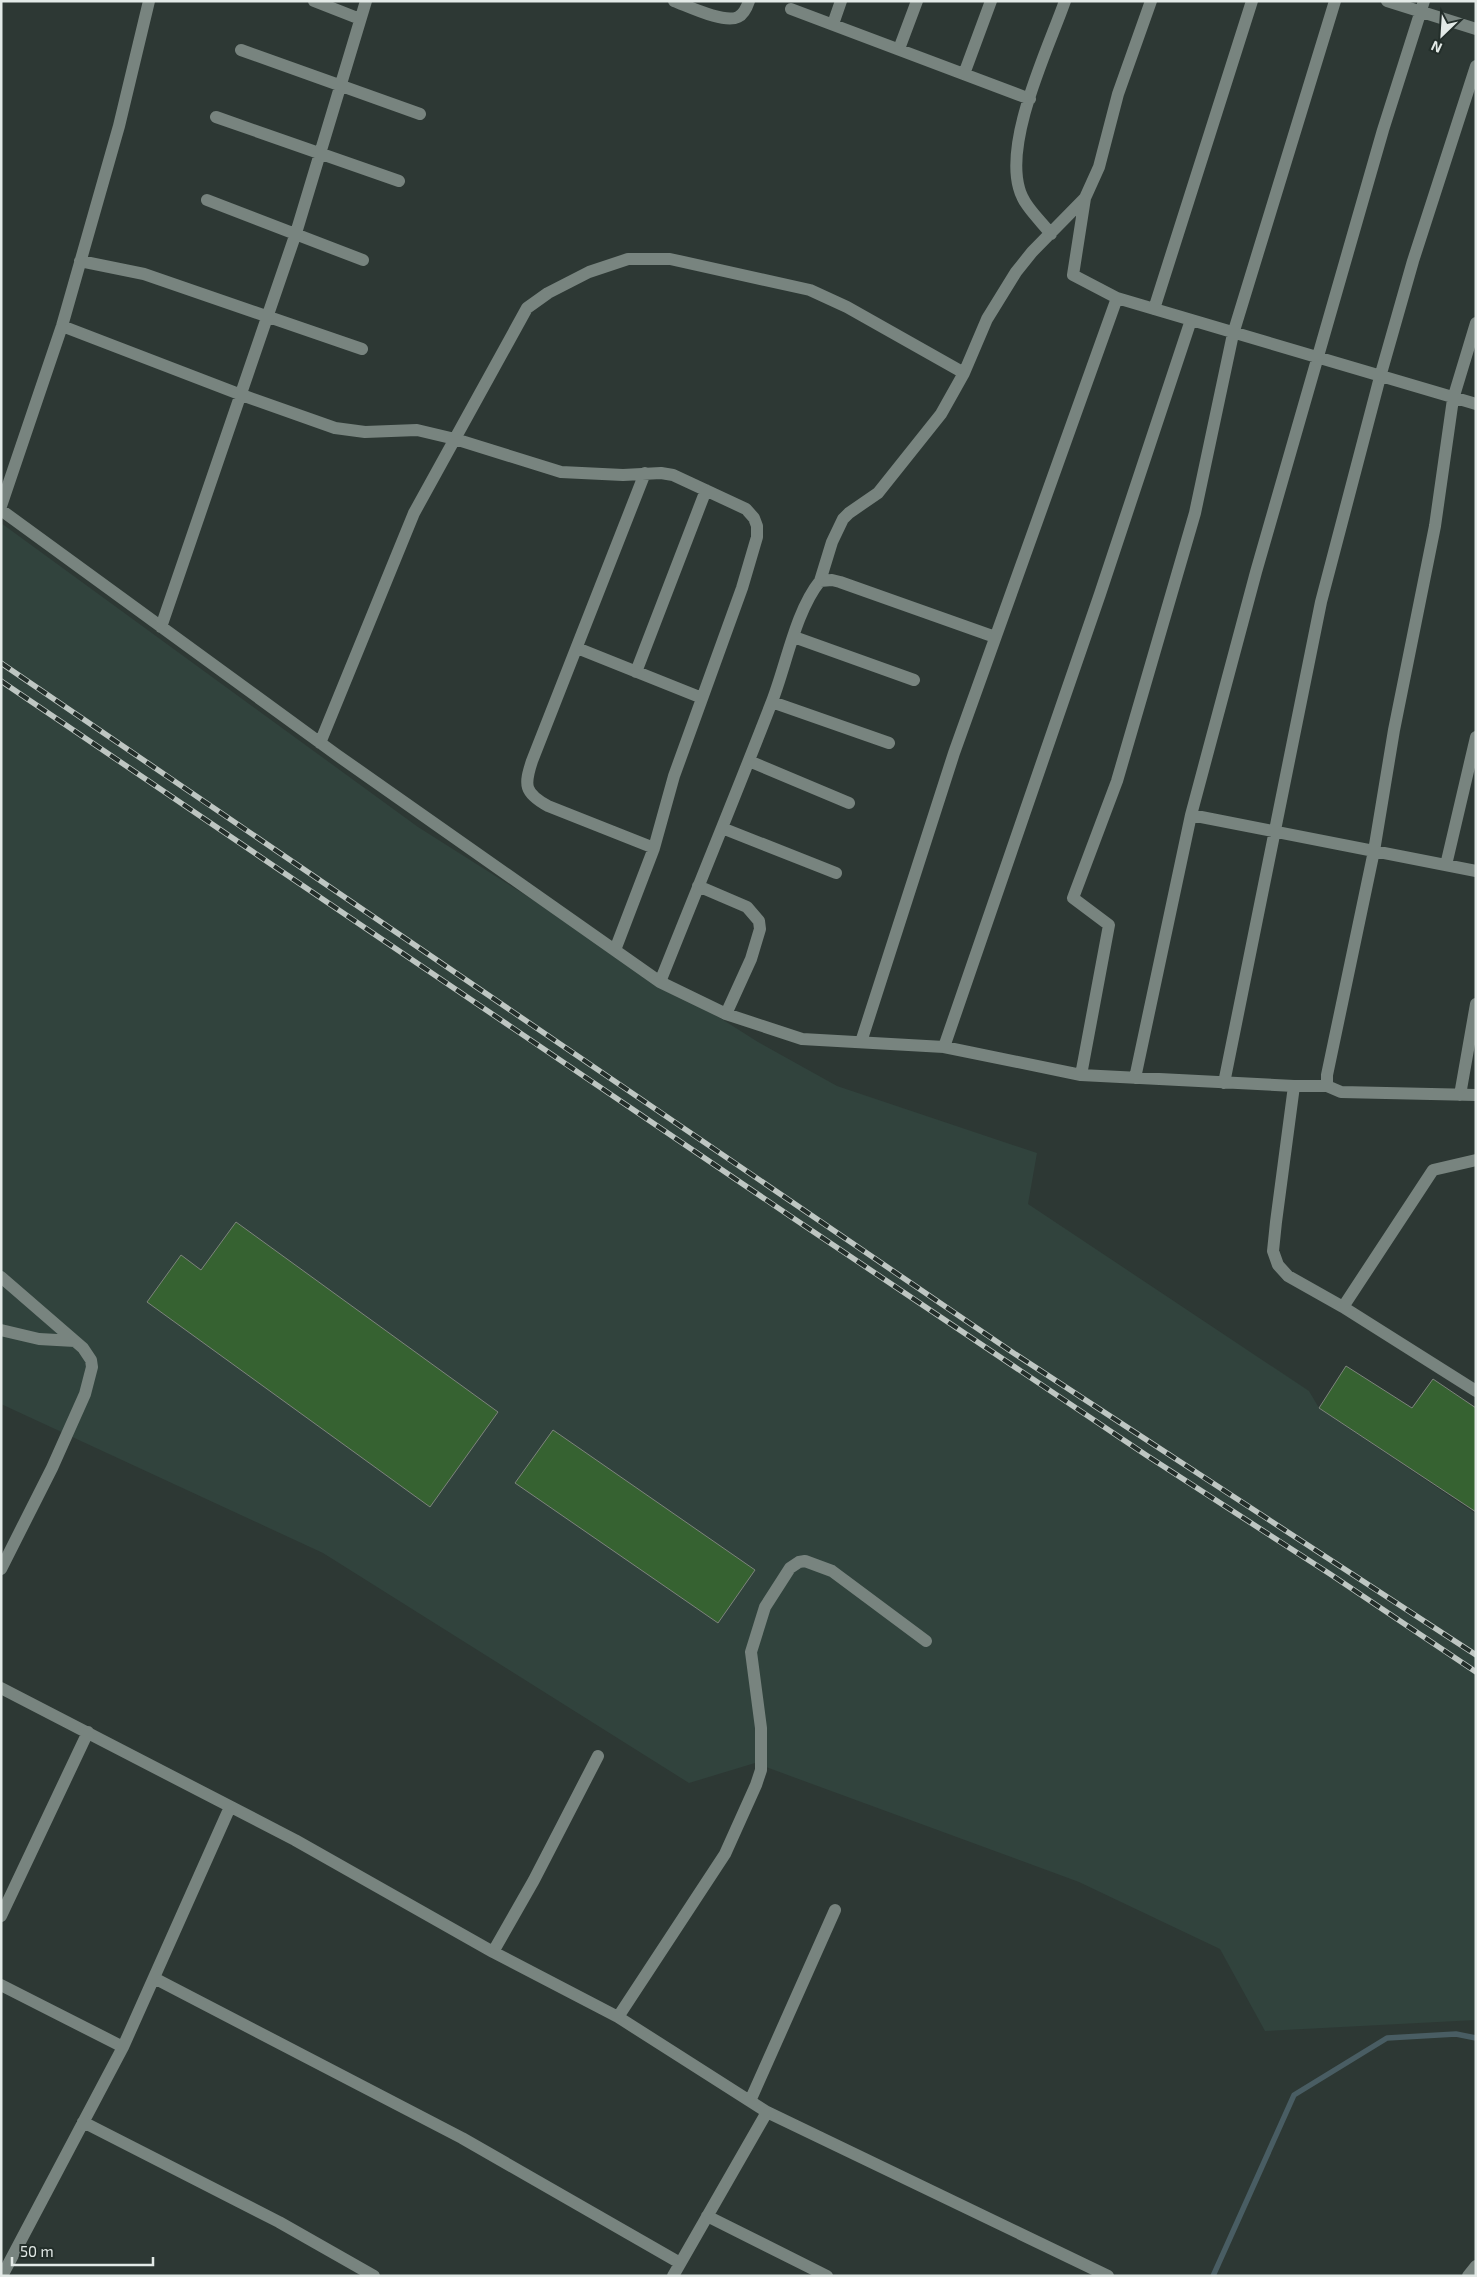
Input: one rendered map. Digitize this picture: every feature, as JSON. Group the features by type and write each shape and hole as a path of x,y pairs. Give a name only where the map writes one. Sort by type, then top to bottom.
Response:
{"street":[{"path":"1,506 62,326 119,126 149,1"},
{"path":"314,1 360,19"},
{"path":"161,627 239,394 268,317 296,233 366,1"},
{"path":"677,2 708,14 730,19 737,18 743,13 749,1"},
{"path":"833,24 842,1"},
{"path":"899,50 917,1"},
{"path":"964,74 991,1"},
{"path":"1051,234 1027,204 1019,189 1016,174 1017,147 1030,99 1065,1"},
{"path":"1151,1 1118,94 1099,167 1085,198 1073,275 1117,298 1453,399 1476,404"},
{"path":"1154,309 1252,1"},
{"path":"1081,1075 1109,925 1073,898 1117,781 1195,513 1233,334 1335,1"},
{"path":"1387,1 1423,6 1476,29"},
{"path":"1135,1078 1191,814 1316,358 1382,130 1423,6"},
{"path":"791,9 1030,99"},
{"path":"241,50 340,87 420,114"},
{"path":"1224,1083 1321,602 1380,377 1413,261 1476,66"},
{"path":"216,117 399,180"},
{"path":"660,982 772,702 794,636 814,590 820,581 832,542 843,520 849,512 878,493 941,414 964,373 992,311 1016,272 1032,252 1085,198"},
{"path":"207,200 363,260"},
{"path":"320,743 414,513 527,308 548,293 589,272 628,259 670,259 810,290 848,307 964,373"},
{"path":"80,261 144,274 362,348"},
{"path":"861,1042 945,780 1117,298"},
{"path":"944,1047 1100,594 1191,320"},
{"path":"1328,1086 1327,1076 1374,851 1394,730 1435,526 1453,399 1476,323"},
{"path":"62,326 239,394 335,428 365,432 418,430 455,439 561,472 661,473 673,475 746,509 754,518 757,526 757,537 742,588 674,776 654,848 615,950"},
{"path":"645,473 528,772 526,784 529,792 548,806 654,848"},
{"path":"636,672 706,490"},
{"path":"1,510 320,743 660,982 726,1014 802,1039 944,1047 1081,1075 1224,1083 1328,1086 1341,1092 1476,1095"},
{"path":"820,581 832,580 840,582 995,638"},
{"path":"794,636 914,680"},
{"path":"577,648 702,698"},
{"path":"772,702 889,743"},
{"path":"1446,865 1476,737"},
{"path":"749,761 849,803"},
{"path":"1191,814 1476,871"},
{"path":"722,828 836,873"},
{"path":"698,886 747,907 759,921 760,929 751,959 726,1014"},
{"path":"1460,1095 1476,1004"},
{"path":"1294,1086 1273,1252 1278,1264 1288,1276 1343,1306 1476,1391"},
{"path":"1343,1306 1433,1170 1476,1160"},
{"path":"1,1277 75,1341 91,1360 92,1367 85,1394 52,1468 1,1569"},
{"path":"1,1330 39,1340 75,1341"},
{"path":"618,2017 724,1854 761,1770 762,1728 751,1652 765,1607 790,1568 799,1562 805,1561 832,1571 926,1641"},
{"path":"1,1688 295,1840 493,1952 618,2017 766,2112 1108,2276"},
{"path":"1,1916 88,1732"},
{"path":"493,1952 534,1880 598,1756"},
{"path":"2,2276 123,2047 230,1807"},
{"path":"750,2101 835,1910"},
{"path":"154,1978 462,2138 680,2263"},
{"path":"1,1985 123,2047"},
{"path":"673,2276 766,2112"},
{"path":"83,2122 279,2222 374,2276"},
{"path":"707,2216 827,2276"},
{"path":"1468,2276 1476,2266"}],"shaded area":[{"path":"1,523 418,827 758,1042 837,1086 1037,1153 1028,1204 1309,1391 1319,1408 1476,1514 1476,2020 1265,2031 1220,1949 1079,1882 755,1763 689,1783 323,1553 1,1404"}],"building":[{"path":"236,1222 498,1412 430,1507 147,1302 181,1255 201,1270"},
{"path":"1346,1366 1412,1408 1433,1379 1476,1408 1476,1512 1319,1408"},
{"path":"553,1430 755,1570 718,1623 515,1483"}],"waterway":[{"path":"1213,2276 1294,2095 1387,2038 1456,2034 1476,2038"}],"railway":[{"path":"1,663 1012,1352 1476,1655"},
{"path":"1,681 790,1216 1146,1455 1330,1574 1476,1672"}]}
